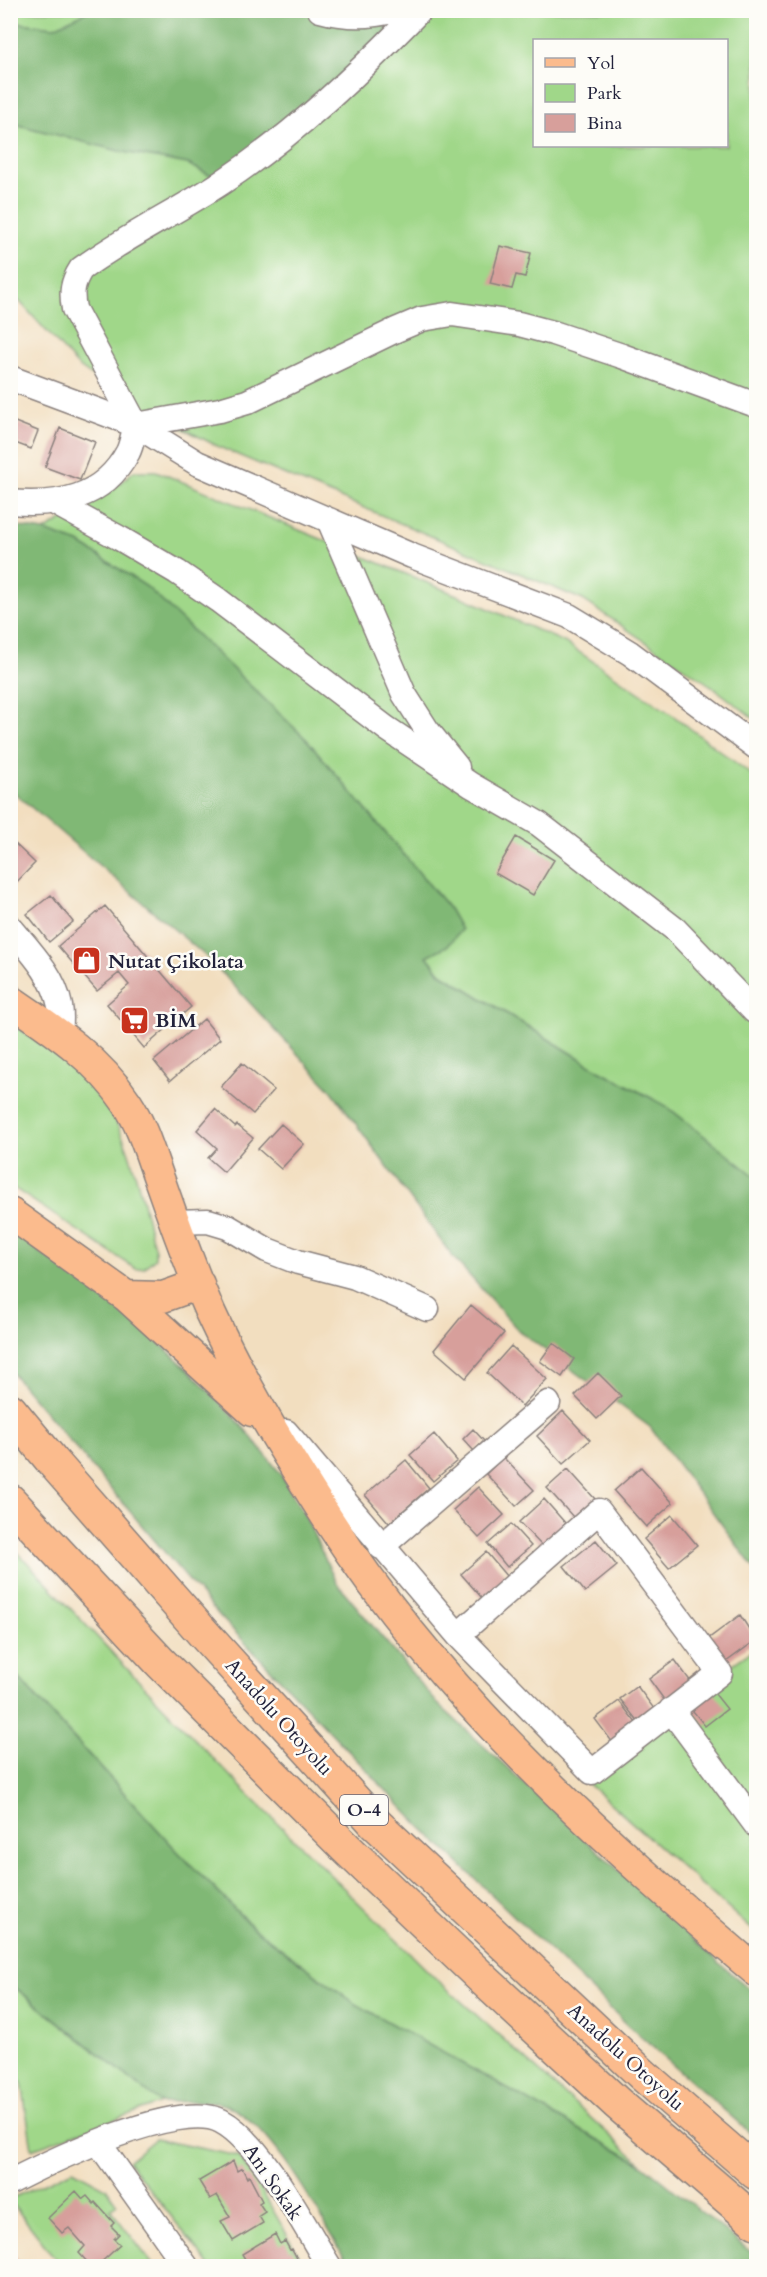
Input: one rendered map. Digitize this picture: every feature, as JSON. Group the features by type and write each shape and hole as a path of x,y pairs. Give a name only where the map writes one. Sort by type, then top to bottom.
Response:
{"highway":[{"name":"Anadolu Otoyolu","path":"10,1410 203,1634 375,1823 643,2074 756,2173"},
{"name":"Anadolu Otoyolu","path":"10,1501 159,1662 346,1848 617,2103 756,2222"}],"main road":[{"path":"10,1000 60,1035 97,1067 127,1104 147,1148 199,1284 225,1344 247,1386 332,1526 409,1631 481,1716 559,1796 756,1971"},
{"path":"10,1213 126,1296 272,1430"},
{"path":"126,1296 163,1297 199,1284"}],"street":[{"path":"320,10 343,16 396,10"},
{"path":"10,502 55,503 78,497 98,486 117,469 129,451 136,425 74,309 71,295 73,281 81,269 223,182 292,132 355,76 420,10"},
{"path":"136,425 220,410 247,402 396,330 422,319 452,314 519,324 553,333 756,405"},
{"path":"10,378 136,425 196,463 412,556 569,616 630,653 756,747"},
{"path":"55,503 177,572 218,600 386,728 471,785 539,824 676,930 754,1011"},
{"path":"329,520 404,694 427,730 471,785"},
{"path":"10,927 48,975 57,992 61,1008 60,1035"},
{"path":"174,1222 208,1221 228,1227 267,1250 298,1262 355,1277 427,1309"},
{"path":"247,1386 381,1547 458,1635 592,1772 720,1673 599,1511 458,1635"},
{"path":"381,1547 548,1403"},
{"path":"671,1710 756,1825"},
{"name":"Anı Sokak","path":"10,2182 54,2159 168,2119 186,2116 220,2120 247,2143 272,2174 329,2266"},
{"path":"98,2142 186,2266"}],"green space":[{"path":"91,10 420,11 223,182 188,164 119,151 11,123 10,17 19,23 54,27"},
{"path":"10,11 91,11 54,27 19,23 11,17"},
{"path":"420,11 756,11 756,720 710,685 583,600 219,447 122,397 78,366 11,292 11,123 119,151 188,164 223,182"},
{"path":"134,471 156,471 469,600 564,642 671,714 756,778 756,1177 666,1106 599,1070 441,973 427,956 447,946 461,930 448,907 307,740 147,587 79,543 44,531 112,490"},
{"path":"10,525 44,531 79,543 147,587 307,740 448,907 461,930 447,946 427,956 440,973 599,1070 666,1106 756,1177 756,1571 650,1427 519,1331 452,1256 332,1091 209,959 11,790"},
{"path":"11,1023 69,1064 94,1089 114,1118 128,1149 155,1250 155,1258 144,1268 136,1269 11,1186"},
{"path":"10,1230 138,1324 189,1370 244,1428 280,1473 304,1514 336,1582 437,1703 756,1994 756,2138 632,2029 418,1824 213,1609 11,1372"},
{"path":"10,1544 236,1782 433,1976 643,2165 356,2004 254,1928 179,1853 11,1669"},
{"path":"756,1648 756,1933 583,1779 720,1673"},
{"path":"10,1669 179,1853 254,1929 356,2004 643,2165 756,2256 756,2266 350,2266 278,2152 261,2131 243,2115 217,2103 193,2101 161,2103 11,1984"},
{"path":"10,1984 161,2103 32,2149 22,2083 11,2075"},
{"path":"155,2139 238,2156 255,2179 305,2266 210,2266 128,2161"},
{"path":"73,2170 106,2188 117,2204 110,2209 154,2266 61,2266 10,2199"}],"building":[{"path":"500,246 531,253 525,277 516,275 512,289 490,284"},
{"path":"10,420 38,431 31,449 10,441"},
{"path":"60,428 95,442 80,480 45,467"},
{"path":"516,837 554,860 533,895 495,873"},
{"path":"10,839 35,863 10,889"},
{"path":"51,895 73,922 49,942 27,914"},
{"path":"105,906 191,1007 144,1048 107,1004 129,985 119,973 97,991 58,946"},
{"path":"204,1019 220,1039 170,1081 154,1061"},
{"path":"242,1063 274,1090 253,1114 221,1087"},
{"path":"215,1109 235,1127 237,1125 253,1138 224,1172 208,1158 217,1148 197,1130"},
{"path":"281,1124 304,1144 281,1169 258,1149"},
{"path":"471,1305 504,1333 466,1378 434,1350"},
{"path":"553,1343 574,1359 562,1377 540,1361"},
{"path":"511,1346 547,1379 522,1406 487,1373"},
{"path":"598,1373 621,1396 597,1419 575,1396"},
{"path":"563,1411 590,1440 563,1464 537,1436"},
{"path":"473,1429 484,1441 474,1451 463,1439"},
{"path":"434,1434 457,1461 433,1481 410,1455"},
{"path":"503,1457 534,1490 516,1506 486,1474"},
{"path":"406,1460 429,1488 389,1523 365,1495"},
{"path":"641,1467 673,1503 646,1527 614,1491"},
{"path":"568,1469 595,1499 574,1518 547,1488"},
{"path":"478,1487 504,1515 479,1538 453,1510"},
{"path":"544,1499 566,1524 542,1546 519,1522"},
{"path":"672,1515 697,1545 669,1568 644,1539"},
{"path":"511,1524 531,1546 507,1567 488,1544"},
{"path":"596,1540 617,1566 585,1592 564,1566"},
{"path":"486,1552 507,1577 482,1598 461,1574"},
{"path":"740,1615 756,1640 726,1662 708,1639"},
{"path":"675,1660 691,1682 665,1701 649,1679"},
{"path":"637,1686 655,1710 639,1723 620,1699"},
{"path":"711,1689 727,1709 705,1726 689,1706"},
{"path":"619,1701 640,1728 616,1747 595,1719"},
{"path":"233,2161 237,2171 242,2168 247,2178 249,2176 262,2201 259,2203 265,2212 259,2216 263,2223 233,2241 221,2221 230,2217 217,2195 210,2199 199,2181"},
{"path":"76,2191 83,2199 87,2196 94,2204 95,2202 114,2223 111,2226 119,2234 114,2239 120,2245 97,2266 91,2266 79,2253 85,2246 69,2228 62,2233 48,2218"},
{"path":"275,2234 280,2244 285,2241 290,2250 292,2249 301,2266 249,2266 242,2254"},
{"path":"15,2256 27,2266 10,2266 10,2260"}],"place":[{"name":"Nutat Çikolata","path":"87,961"},
{"name":"BİM","path":"134,1020"}]}
